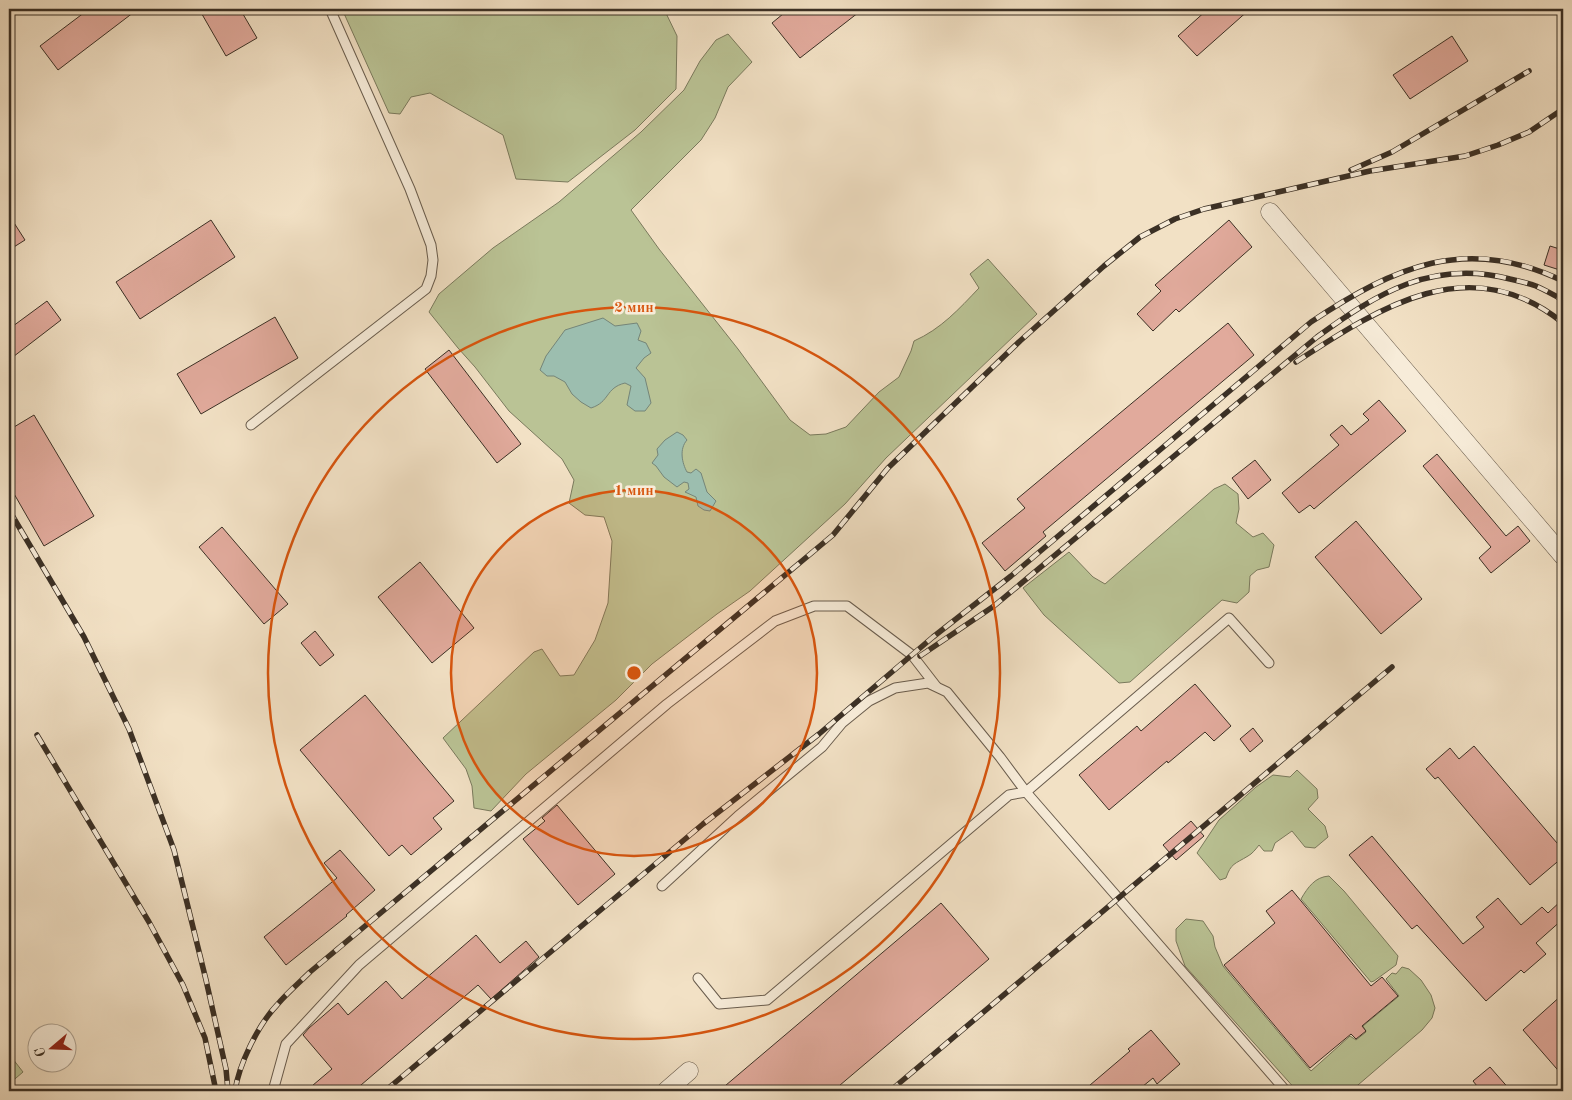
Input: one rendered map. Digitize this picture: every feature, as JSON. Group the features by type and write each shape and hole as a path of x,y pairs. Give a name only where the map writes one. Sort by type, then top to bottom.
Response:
{"street":[{"path":"1270,212 1563,556"},
{"path":"666,1091 690,1071"}],"lane":[{"path":"251,425 426,289 431,276 433,260 431,245 416,205 330,9"},
{"path":"273,1091 286,1044 359,965 667,704 775,620 814,606 847,606 912,655 938,688"},
{"path":"698,978 719,1004 766,1000 1009,794 1026,792 1229,618 1269,663"},
{"path":"662,886 738,816 816,752 842,723 869,701 896,688 928,683 947,692 1026,792 1286,1091"}],"shaded area":[{"path":"342,9 664,9 677,36 676,89 635,130 568,182 516,179 503,135 430,93 411,97 400,114 389,113"},
{"path":"728,34 752,62 728,87 715,118 701,140 631,210 790,420 810,435 826,434 846,427 879,392 899,377 914,341 933,331 957,311 979,288 970,274 988,259 1037,314 886,458 845,504 750,591 652,664 616,700 526,774 491,811 474,808 472,786 466,769 443,738 534,652 542,649 560,676 574,675 595,640 608,603 612,541 604,517 585,515 569,503 574,480 562,459 509,411 429,312 439,294 493,248 559,202 641,132 684,90 700,61 716,40"},
{"path":"603,318 615,326 637,323 641,331 638,340 646,343 651,353 636,368 645,378 651,403 645,411 635,411 627,405 631,386 625,383 614,388 602,402 591,408 572,394 565,382 554,376 547,376 540,370 546,356 565,330"},
{"path":"677,432 687,440 684,444 682,456 687,472 691,473 696,469 701,473 707,492 716,501 710,511 698,506 696,497 685,492 689,489 688,483 684,482 677,487 664,477 652,463 658,455 657,449 665,440"},
{"path":"1225,484 1238,494 1239,509 1236,523 1253,537 1263,533 1274,545 1269,567 1257,570 1250,576 1249,592 1237,603 1222,600 1130,682 1119,683 1044,615 1023,588 1069,552 1093,577 1105,584 1214,489"},
{"path":"1297,770 1317,789 1318,798 1308,809 1325,826 1328,837 1315,848 1305,847 1292,831 1275,843 1272,851 1264,851 1259,845 1251,854 1232,867 1226,878 1220,880 1197,853 1219,820 1256,787 1273,775 1290,777"},
{"path":"1329,876 1344,891 1398,956 1396,965 1374,981 1371,982 1301,899 1312,883 1320,878"},
{"path":"1186,919 1203,921 1213,936 1215,947 1223,966 1311,1071 1350,1036 1356,1040 1366,1032 1363,1026 1399,996 1386,979 1392,973 1396,974 1402,967 1409,969 1421,980 1431,995 1435,1008 1432,1018 1422,1030 1351,1091 1297,1091 1185,966 1176,941 1176,929"},
{"path":"9,1054 23,1072 9,1084"}],"building":[{"path":"89,9 138,9 58,70 40,46"},
{"path":"199,9 240,9 257,38 226,56"},
{"path":"789,9 863,9 800,58 772,23"},
{"path":"1208,9 1250,9 1197,56 1178,36"},
{"path":"1452,36 1468,61 1410,99 1393,75"},
{"path":"9,215 25,240 9,250"},
{"path":"211,220 235,257 140,319 116,282"},
{"path":"1229,220 1252,247 1179,312 1176,309 1153,331 1137,314 1161,291 1155,285"},
{"path":"1550,246 1563,250 1563,271 1544,265"},
{"path":"47,301 61,320 9,360 9,329"},
{"path":"275,317 298,358 201,414 177,374"},
{"path":"1228,323 1254,355 1043,532 1046,536 1005,571 982,543 1025,508 1017,499"},
{"path":"449,350 521,444 497,463 425,369"},
{"path":"1379,400 1406,431 1314,509 1310,505 1299,513 1282,493 1339,445 1330,435 1342,425 1351,435 1369,420 1363,414"},
{"path":"34,415 94,516 44,546 9,485 9,430"},
{"path":"1437,454 1506,536 1518,526 1530,541 1491,573 1479,558 1491,547 1423,466"},
{"path":"1255,460 1271,480 1248,499 1232,478"},
{"path":"1356,521 1422,599 1381,634 1315,557"},
{"path":"222,527 288,604 264,624 199,547"},
{"path":"420,562 474,628 432,663 378,597"},
{"path":"315,631 334,655 320,666 301,643"},
{"path":"1195,684 1231,726 1214,741 1205,732 1109,810 1079,775 1137,726 1141,731"},
{"path":"365,695 454,801 433,818 442,829 411,855 402,845 389,856 300,750"},
{"path":"1253,728 1263,741 1250,752 1240,739"},
{"path":"1474,746 1563,850 1563,857 1530,885 1438,777 1435,779 1426,769 1450,748 1459,759"},
{"path":"557,805 615,874 578,905 523,839 545,821 542,818"},
{"path":"1191,821 1204,836 1176,860 1163,845"},
{"path":"1372,836 1463,944 1484,927 1476,917 1498,898 1521,925 1542,907 1548,913 1563,899 1563,919 1536,943 1546,954 1524,973 1521,970 1486,1001 1417,925 1412,929 1349,855"},
{"path":"340,850 375,890 347,916 286,965 264,937 337,878 324,863"},
{"path":"1292,890 1371,986 1382,977 1398,996 1362,1026 1366,1031 1356,1039 1351,1034 1310,1068 1224,965 1275,923 1266,911"},
{"path":"941,903 989,959 833,1091 719,1091"},
{"path":"476,935 500,963 526,941 539,957 491,999 478,985 354,1091 306,1091 332,1069 303,1035 309,1028 338,1003 348,1015 386,981 402,999"},
{"path":"1563,994 1563,1076 1523,1030"},
{"path":"1151,1030 1180,1064 1157,1084 1153,1078 1137,1091 1083,1091 1130,1051 1128,1049"},
{"path":"1490,1067 1511,1091 1481,1091 1473,1081"}],"railway":[{"path":"1351,170 1392,152 1529,71"},
{"path":"235,1091 245,1057 256,1034 270,1013 310,972 833,535 888,468 1020,341 1104,266 1140,237 1175,219 1204,209 1370,171 1465,156 1529,132 1563,109"},
{"path":"385,1091 703,824 819,734 933,637 1011,576 1311,322 1372,286 1402,272 1432,263 1463,259 1494,260 1528,267 1563,281"},
{"path":"920,656 994,606 1317,337 1339,321 1384,294 1407,284 1431,277 1456,273 1482,274 1510,279 1533,285 1563,300"},
{"path":"1296,362 1360,322 1393,306 1426,294 1460,288 1494,290 1528,301 1563,323"},
{"path":"9,510 84,637 129,729 174,850 226,1069 228,1091"},
{"path":"890,1091 1392,667"},
{"path":"37,735 149,922 183,985 205,1038 216,1091"}]}
